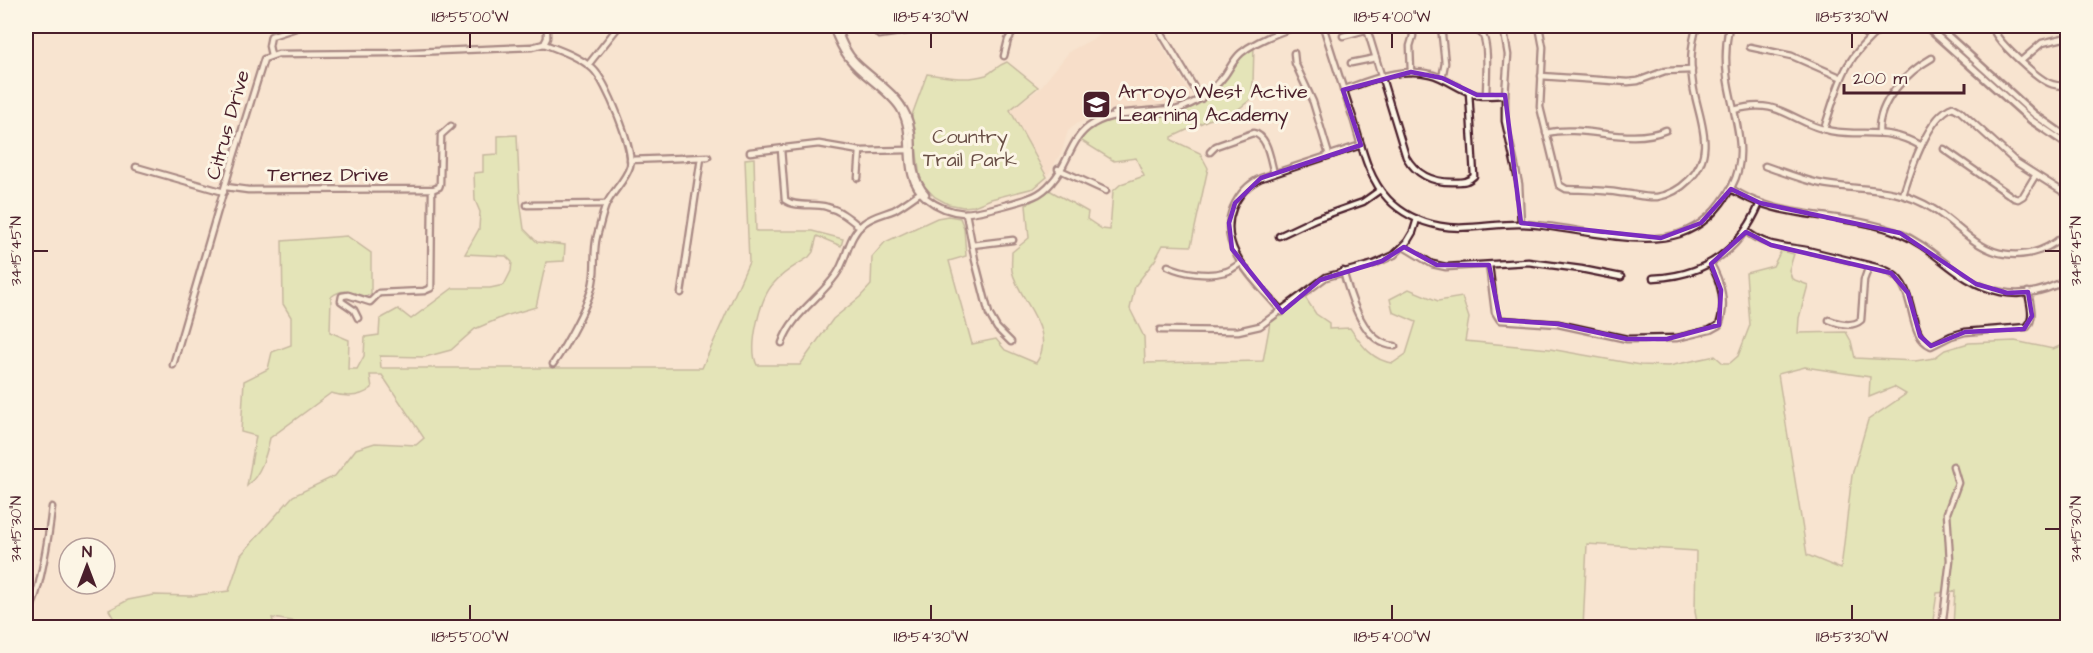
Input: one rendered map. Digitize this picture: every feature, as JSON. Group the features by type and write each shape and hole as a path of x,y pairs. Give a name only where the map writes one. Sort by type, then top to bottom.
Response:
{"main road":[{"path":"1926,26 2031,120 2067,146"},
{"path":"1937,26 2034,114 2067,138"}],"street":[{"path":"272,55 269,46 271,36 302,26"},
{"path":"547,26 547,38 544,44 588,65 597,73 607,91 629,151 630,160 629,168 606,204 596,242 593,284 553,364"},
{"path":"588,65 619,26"},
{"path":"781,26 793,26"},
{"path":"834,26 851,56 903,106 910,124 910,150 914,172 921,191 946,208 966,212 1036,193 1048,184 1060,169 1076,135 1095,119 1112,114 1171,109 1200,98 1219,82 1236,58 1248,48 1270,36 1298,26"},
{"path":"872,26 876,33 882,35 940,26"},
{"path":"1004,56 1008,40 1017,26"},
{"path":"1157,26 1200,98"},
{"path":"1200,98 1215,84 1238,53 1262,38 1291,26"},
{"path":"1323,26 1372,175 1380,190 1396,206 1417,219 1446,226 1521,224 1640,238 1661,238 1679,234 1701,223 1718,208 1731,189 1739,166 1740,140 1726,59 1730,26"},
{"path":"1343,36 1380,26"},
{"path":"1411,72 1412,26"},
{"path":"1441,26 1444,63 1442,78"},
{"path":"1463,26 1484,37 1486,95"},
{"path":"1521,224 1519,183 1505,121 1508,54 1504,28 1528,26"},
{"path":"1539,26 1543,47 1539,99 1561,187 1647,197 1671,193 1692,177 1701,164 1705,135 1692,70 1692,48 1697,26"},
{"path":"1856,26 1869,37"},
{"path":"1824,129 1840,77 1856,51 1883,26"},
{"path":"1367,28 1409,162 1422,175 1432,180 1468,181 1475,174 1469,92"},
{"path":"1994,31 2000,42 2047,82 2067,86"},
{"path":"2021,61 2042,43 2067,37"},
{"name":"Citrus Drive","path":"173,365 264,59 272,55 457,51 532,47 544,44"},
{"path":"1750,47 1792,56 1840,77"},
{"path":"1294,53 1295,63 1313,102 1329,155"},
{"path":"1351,63 1376,58"},
{"path":"1879,132 1879,122 1884,108 1900,84 1915,68 1932,58"},
{"path":"1541,76 1628,82 1638,81 1665,71 1692,70"},
{"path":"1343,90 1395,73 1411,72 1442,78 1469,92 1505,95"},
{"path":"1734,110 1751,106 1768,106 1824,129 1842,132 1879,132 1900,136 1921,146"},
{"path":"1903,195 1921,146 1936,122 1947,109 1953,107 2006,154 2035,176 2067,195"},
{"path":"358,318 354,310 341,301 342,296 348,295 367,302 373,300 379,293 424,291 430,288 432,189 440,186 440,137 451,126"},
{"path":"1546,133 1563,130 1650,136 1666,130"},
{"path":"1210,152 1216,146 1229,141 1253,133 1258,134 1263,139 1274,173"},
{"path":"750,152 819,144 860,152 910,150"},
{"path":"1282,312 1241,263 1231,246 1229,234 1231,213 1239,196 1247,186 1274,173 1361,145"},
{"path":"781,149 785,200 792,204 811,204 831,208 842,213 860,227"},
{"path":"1944,149 2014,198 2018,199 2023,196 2035,176"},
{"path":"858,178 860,152"},
{"path":"630,160 708,157"},
{"path":"681,293 701,158"},
{"path":"1765,166 1817,183 1874,188 1903,195 1932,208 1989,250 2003,254 2022,255 2038,252 2055,243 2067,231"},
{"name":"Ternez Drive","path":"136,167 225,190 432,189"},
{"path":"1060,169 1106,190"},
{"path":"1731,189 1760,203 1883,228 1912,240 1954,272 1976,284 2007,293 2028,292 2050,287 2067,279"},
{"path":"1279,236 1315,219 1363,202 1380,190"},
{"path":"782,343 790,324 835,276 849,242 860,227 872,218 903,204 921,191"},
{"path":"1653,278 1690,271 1728,252 1746,231 1760,203"},
{"path":"527,205 606,204"},
{"path":"966,212 991,319 999,332 1011,342"},
{"path":"1160,330 1249,330 1264,325 1320,280 1343,271 1382,261 1404,247 1413,232 1417,219"},
{"path":"1746,231 1771,245 1808,250 1887,271 1898,279 1909,297 1920,336 1925,343 1931,346 1950,336 1965,332 2027,327 2032,316 2028,292"},
{"path":"972,245 1014,240"},
{"path":"1404,247 1437,265 1455,268 1527,262 1621,277"},
{"path":"1168,266 1178,271 1216,274 1229,271 1241,263"},
{"path":"1489,265 1495,312 1500,320 1558,324 1627,339 1661,339 1710,330 1719,325 1721,290 1718,276 1710,263"},
{"path":"1829,320 1838,324 1851,325 1861,320 1864,280 1869,266"},
{"path":"1343,271 1353,304 1363,323 1384,344 1395,346"},
{"path":"1942,627 1950,566 1951,543 1947,513 1958,483 1953,466"},
{"path":"26,615 32,606 40,575 50,532 52,507"}],"highlighted area":[{"path":"1411,72 1442,78 1477,95 1505,95 1521,223 1661,238 1701,223 1731,189 1760,203 1900,233 1976,284 2007,293 2028,292 2032,316 2024,329 1965,332 1931,346 1920,336 1908,293 1891,273 1771,245 1746,232 1711,264 1721,290 1719,325 1667,339 1627,339 1558,324 1500,320 1489,265 1437,265 1404,247 1382,261 1320,280 1282,312 1232,249 1229,223 1235,203 1261,178 1361,145 1343,90"}],"shaded area":[{"name":"Arroyo West Active Learning Academy","path":"1117,26 1150,26 1191,95 1187,101 1163,107 1106,110 1078,123 1068,131 1062,151 1047,177 1010,110 1039,89 1070,51"}],"green space":[{"path":"1254,45 1250,100 1232,114 1208,120 1172,137 1172,140 1200,153 1208,168 1191,246 1163,245 1155,260 1135,286 1130,309 1144,337 1145,363 1263,361 1270,323 1305,297 1316,314 1329,323 1329,329 1350,328 1373,355 1393,363 1406,354 1416,322 1393,312 1390,299 1409,289 1438,301 1462,297 1469,318 1465,341 1550,349 1640,365 1669,366 1715,356 1723,363 1730,363 1738,356 1750,325 1746,273 1773,266 1781,251 1794,254 1789,270 1792,279 1808,285 1799,318 1798,333 1846,332 1855,358 1915,361 1934,358 1945,350 1969,343 2015,341 2053,349 2067,343 2067,627 1953,627 1955,591 1937,593 1932,627 1698,627 1695,612 1696,551 1587,544 1583,628 1233,628 1190,623 1190,628 372,628 318,625 272,618 275,627 131,628 130,625 114,619 109,610 128,600 154,595 190,596 229,591 241,555 293,496 335,476 356,449 375,443 416,445 424,438 382,375 370,375 372,388 362,394 352,396 331,393 270,438 265,458 247,486 256,436 241,432 244,381 268,369 272,352 291,345 291,317 283,304 282,241 347,236 371,253 371,294 363,297 343,291 331,297 330,332 349,340 348,369 357,369 364,356 365,337 379,335 380,319 398,309 411,319 453,288 490,288 504,285 511,271 512,262 506,256 465,254 479,229 480,212 475,200 474,173 483,172 483,155 498,154 498,136 517,135 520,200 524,229 537,242 565,245 564,261 546,262 536,307 505,316 475,329 451,350 425,357 380,356 381,368 702,368 749,262 745,159 754,158 756,231 812,231 843,239 841,246 817,236 813,252 809,257 782,275 769,290 760,311 755,335 757,365 800,365 833,319 871,285 872,257 885,242 937,218 948,216 960,218 964,228 966,256 949,261 972,344 996,339 1005,350 1036,363 1042,351 1043,339 1035,316 1016,282 1012,269 1012,252 1029,238 1026,205 1049,190 1088,212 1087,219 1102,229 1110,230 1113,191 1121,184 1144,176 1136,158 1114,161 1077,138 1102,119 1175,111 1211,90 1236,59","holes":["1805,367 1870,377 1869,397 1894,387 1906,394 1868,420 1852,475 1841,569 1807,555 1778,374"]},
{"name":"Country Trail Park","path":"1007,62 1038,87 1010,110 1047,177 1034,188 991,199 974,206 963,207 948,204 935,197 924,186 920,178 912,115 927,74 956,78 979,77"}],"place":[{"name":"Arroyo West Active Learning Academy","path":"1097,104"}]}
